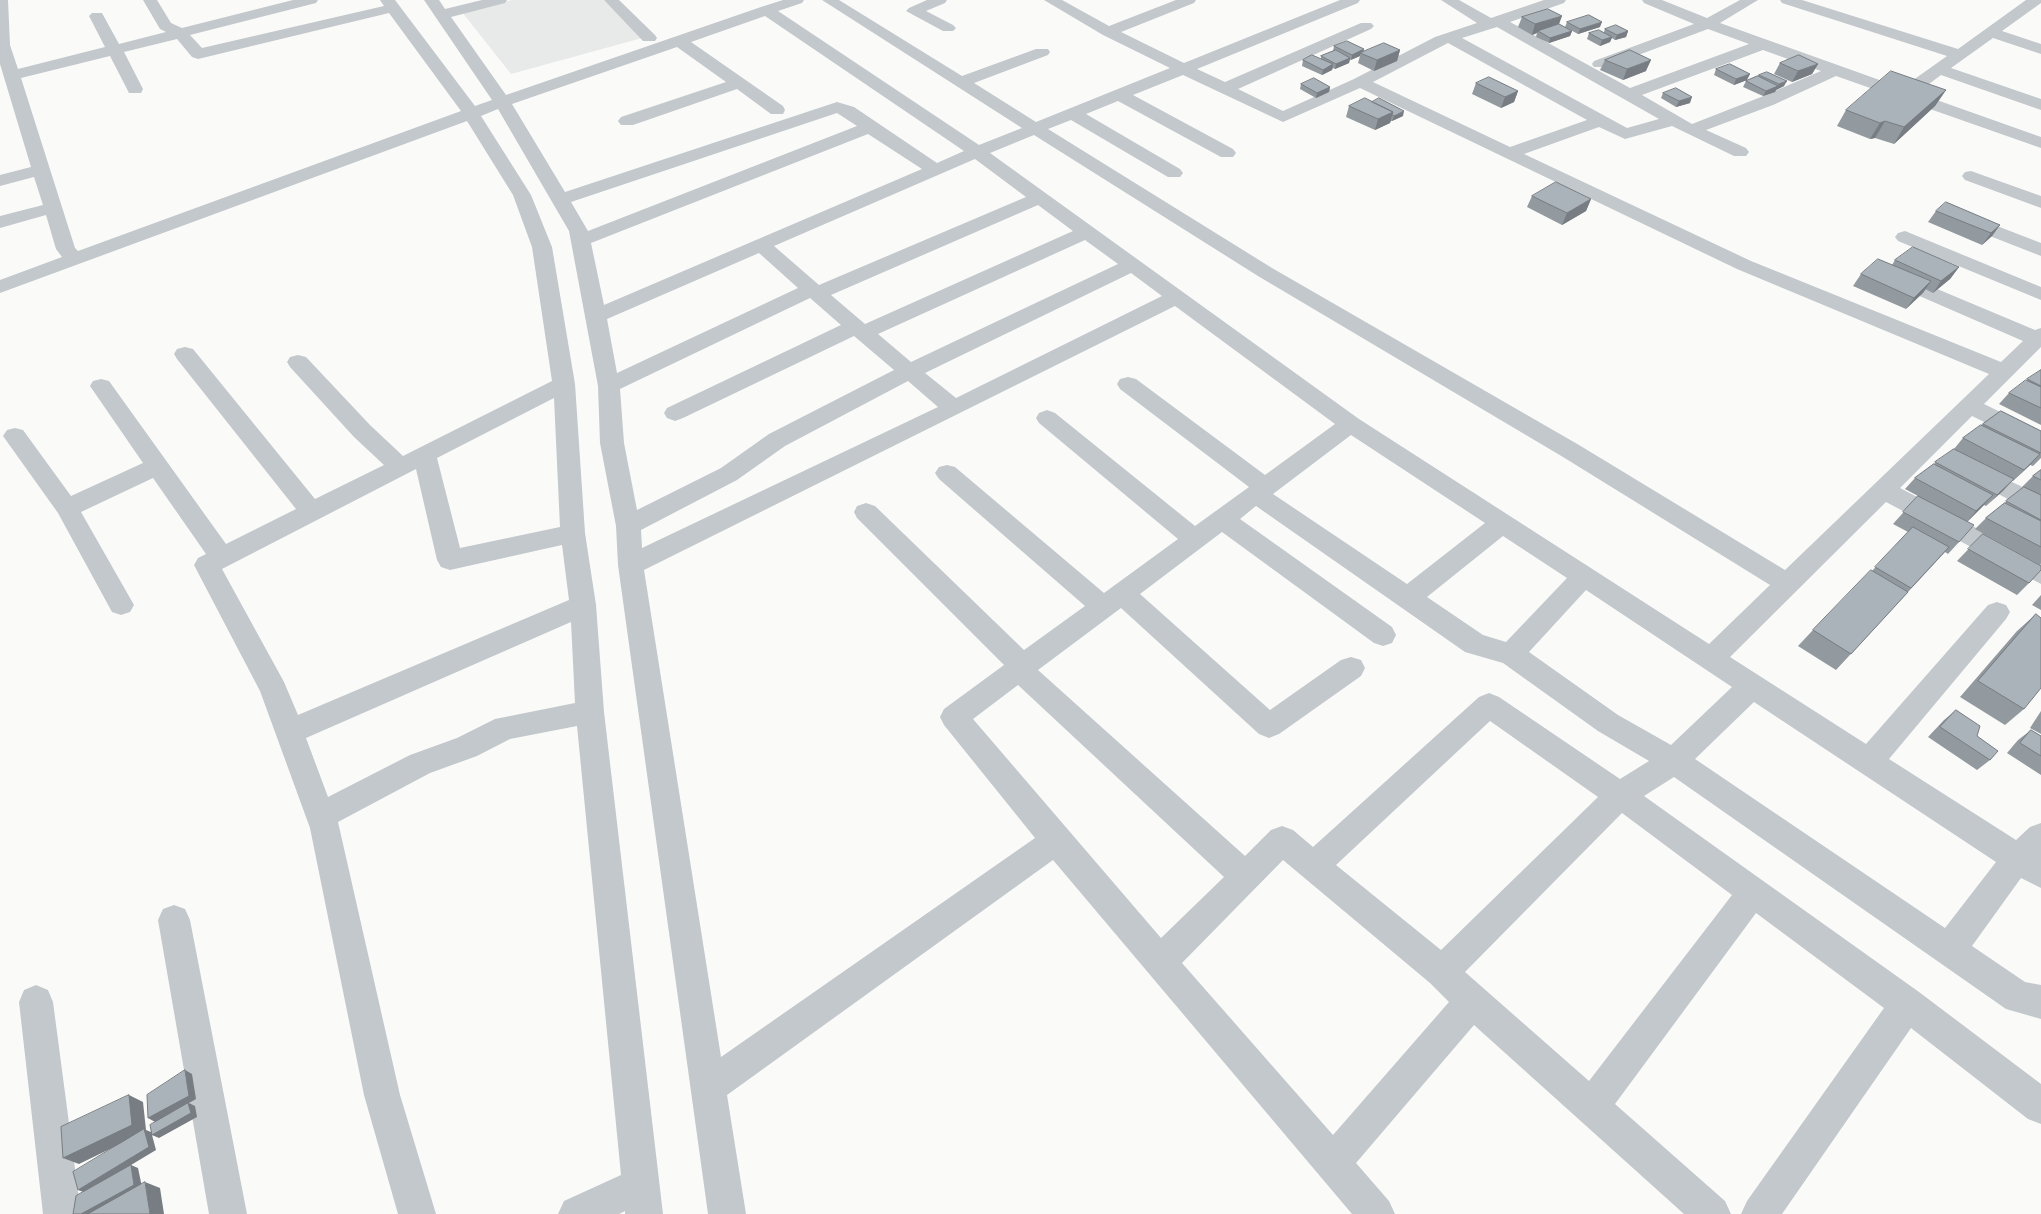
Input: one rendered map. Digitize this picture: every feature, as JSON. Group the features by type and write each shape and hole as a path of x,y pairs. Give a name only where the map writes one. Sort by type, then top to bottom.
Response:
{"street":[{"path":"0,0 1,45 52,208 71,255"},
{"path":"150,0 165,26 180,33 198,54 390,4 467,107 522,195 542,247 564,384 573,533 583,606 590,712 642,1199 577,1214"},
{"path":"11,76 180,33 230,13 311,0"},
{"path":"500,0 436,7 498,96 576,224 582,240 608,386 612,443 628,526 631,565 727,1214"},
{"path":"611,0 649,38"},
{"path":"0,287 71,255 649,38 764,5 797,0"},
{"path":"829,0 1265,272 1571,451 1788,584"},
{"path":"940,0 914,11 948,28"},
{"path":"1051,0 1108,32 1283,117 1360,82 1493,17 1559,0"},
{"path":"1108,32 1189,0"},
{"path":"1448,0 1474,14 1493,17 1691,130 1740,152"},
{"path":"1648,0 1707,24 1906,93 2041,143"},
{"path":"1585,69 1707,24 1750,0"},
{"path":"1787,0 1961,55"},
{"path":"596,316 977,152 1184,69 1339,2"},
{"path":"498,96 678,40 764,5"},
{"path":"764,5 977,152 1351,424 2029,867"},
{"path":"1906,93 1992,33 2014,8 2033,8"},
{"path":"97,16 113,50 135,89"},
{"path":"1224,89 1366,26"},
{"path":"1992,33 2041,49"},
{"path":"1450,38 1625,134 1674,120"},
{"path":"678,40 777,110"},
{"path":"1630,94 1764,44"},
{"path":"961,82 1042,52"},
{"path":"1691,130 1768,101 1836,70"},
{"path":"1941,70 2041,105"},
{"path":"1360,82 1744,265 2005,372"},
{"path":"627,121 738,83"},
{"path":"1120,95 1227,153"},
{"path":"561,199 830,108 843,108 936,170"},
{"path":"1073,114 1174,173"},
{"path":"1509,153 1600,121"},
{"path":"582,240 869,127"},
{"path":"0,180 40,170"},
{"path":"1971,176 2041,202"},
{"path":"608,386 814,291 1039,198"},
{"path":"0,222 52,208"},
{"path":"1942,210 2041,250"},
{"path":"675,413 859,330 1087,232"},
{"path":"1906,237 2041,294"},
{"path":"761,245 859,330 954,408"},
{"path":"0,274 71,255"},
{"path":"628,526 729,474 777,440 910,371 1132,265"},
{"path":"1711,659 1884,490 1943,454 1970,406 2005,372 2036,346 1880,272"},
{"path":"631,565 954,408 1176,297"},
{"path":"185,354 312,512"},
{"path":"298,362 362,431 401,468"},
{"path":"417,1214 382,1095 321,816 274,690 207,565 564,384"},
{"path":"1128,384 1261,490 1408,598 1475,644 1511,654 1608,723 1674,761 1948,951 2018,997 2041,1002"},
{"path":"101,386 222,558"},
{"path":"1970,406 2041,442"},
{"path":"1047,418 1195,539"},
{"path":"1351,424 954,717 1055,841 1161,961 1376,1214"},
{"path":"15,436 67,508 121,605"},
{"path":"1943,454 2041,507"},
{"path":"425,455 450,560 573,533"},
{"path":"67,508 157,466"},
{"path":"947,473 1112,600 1269,726 1351,668"},
{"path":"1884,490 2041,574"},
{"path":"866,512 1021,667 1245,876"},
{"path":"1222,519 1383,635"},
{"path":"1408,598 1502,523"},
{"path":"1511,654 1584,576"},
{"path":"289,732 583,606"},
{"path":"1869,762 1997,612"},
{"path":"1442,972 1620,795 1674,761 1752,686"},
{"path":"1314,866 1489,705 1620,795 1907,1004 2041,1106"},
{"path":"321,816 420,764 467,747 506,728 590,712"},
{"path":"1948,951 2029,867 2041,836"},
{"path":"1161,961 1282,840 1442,972 1472,1001 1712,1214"},
{"path":"709,1088 1055,841"},
{"path":"1592,1106 1753,892"},
{"path":"174,920 228,1214"},
{"path":"1333,1162 1472,1001"},
{"path":"36,1002 62,1214"},
{"path":"1760,1214 1907,1004"}],"shaded area":[{"path":"512,0 604,0 642,38 511,74 462,12"}],"building":[{"path":"1548,9 1562,16 1535,24 1522,17"},
{"path":"1589,15 1602,22 1580,29 1567,22"},
{"path":"1559,24 1572,31 1550,38 1538,31"},
{"path":"1616,25 1628,31 1617,35 1605,29"},
{"path":"1599,30 1612,37 1602,40 1589,33"},
{"path":"1347,41 1364,49 1352,55 1334,46"},
{"path":"1384,43 1400,50 1377,60 1360,53"},
{"path":"1336,50 1350,58 1336,64 1321,56"},
{"path":"1630,50 1651,60 1627,69 1605,60"},
{"path":"1312,55 1333,64 1323,70 1303,60"},
{"path":"1799,55 1818,64 1798,71 1780,63"},
{"path":"1730,64 1750,74 1736,79 1716,69"},
{"path":"1891,71 1946,90 1904,127 1885,121 1880,123 1846,110"},
{"path":"1767,72 1787,81 1779,84 1759,75"},
{"path":"1758,76 1778,86 1766,91 1746,81"},
{"path":"1489,77 1518,91 1505,97 1476,83"},
{"path":"1314,78 1330,87 1317,93 1301,84"},
{"path":"1676,88 1692,97 1679,101 1663,93"},
{"path":"1365,98 1393,112 1378,119 1349,106"},
{"path":"1379,98 1404,111 1394,116 1392,115 1393,112 1372,102"},
{"path":"1556,182 1591,199 1567,213 1532,196"},
{"path":"1946,202 2000,225 1991,233 1936,211"},
{"path":"1913,247 1959,267 1941,281 1895,260"},
{"path":"1878,259 1931,281 1914,298 1861,274"},
{"path":"2041,370 2041,386 2027,379"},
{"path":"2026,380 2041,387 2041,408 2009,393"},
{"path":"2001,411 2041,431 2041,453 1983,424"},
{"path":"1981,425 2040,454 2024,470 1963,438"},
{"path":"1954,449 2014,479 1997,495 1935,462"},
{"path":"1934,464 1993,495 1976,511 1915,478"},
{"path":"2041,470 2041,480 2033,476"},
{"path":"2024,487 2041,495 2041,520 2006,501"},
{"path":"1918,496 1974,525 1959,542 1903,512"},
{"path":"2005,503 2041,521 2041,547 1986,518"},
{"path":"1913,527 1949,547 1911,588 1875,567"},
{"path":"1983,534 2041,566 2041,570 2029,583 1968,549"},
{"path":"1871,570 1908,592 1851,654 1813,630"},
{"path":"2036,614 2041,618 2041,688 2024,709 1978,681"},
{"path":"1956,710 1980,726 1977,736 1998,751 1990,760 1940,727"},
{"path":"2031,730 2041,736 2041,756 2020,743"},
{"path":"185,1070 189,1096 148,1118 147,1095"},
{"path":"129,1095 132,1125 63,1158 61,1127"},
{"path":"188,1103 191,1113 152,1135 150,1125"},
{"path":"144,1129 149,1147 78,1190 73,1172"},
{"path":"131,1165 134,1185 81,1214 73,1214 76,1196"},
{"path":"145,1182 150,1214 88,1214"}]}
